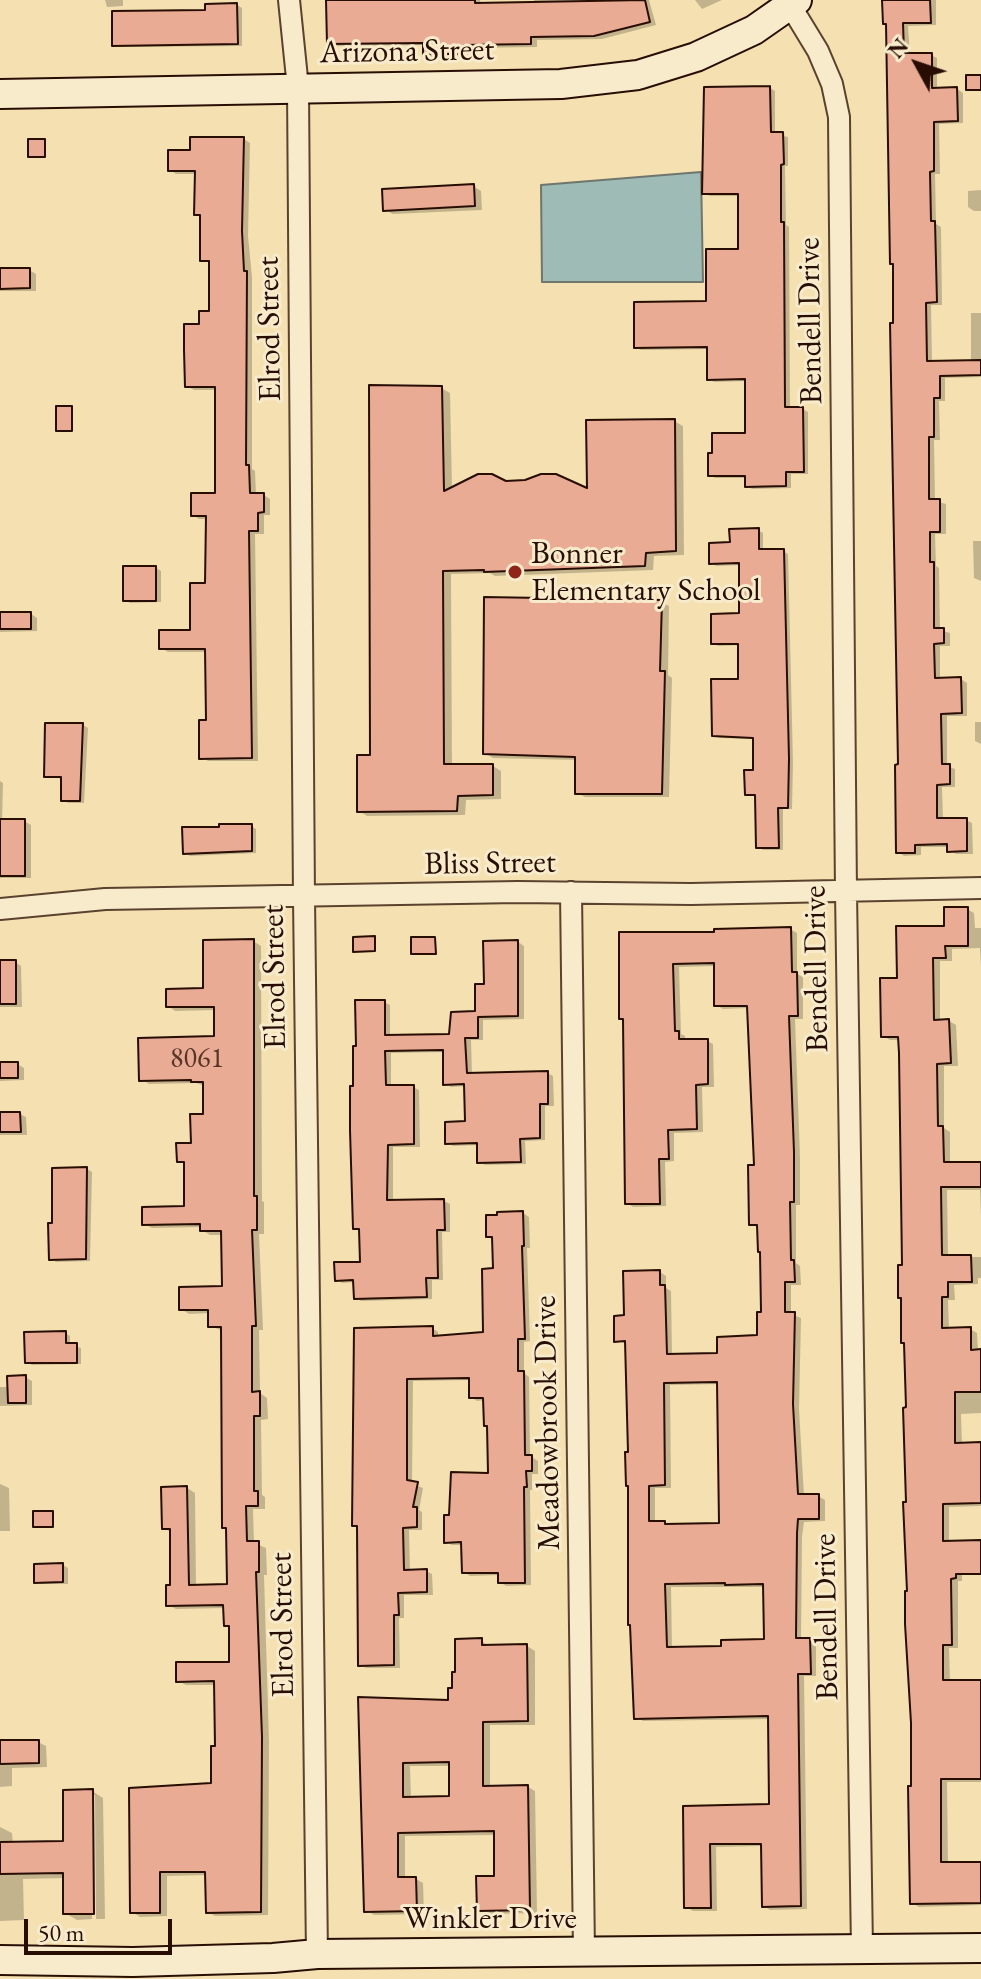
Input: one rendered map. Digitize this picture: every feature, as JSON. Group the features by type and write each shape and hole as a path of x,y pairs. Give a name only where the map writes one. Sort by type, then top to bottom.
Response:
{"street":[{"name":"Elrod Street","path":"289,0 298,88 317,1954"},
{"name":"Arizona Street","path":"0,94 561,84 638,75 696,57 754,30 792,2"},
{"name":"Bendell Drive","path":"792,2 832,84 839,117 846,892 862,1949"},
{"name":"Bliss Street","path":"0,909 105,899 981,888"},
{"name":"Meadowbrook Drive","path":"571,892 584,1953"},
{"name":"Winkler Drive","path":"0,1960 133,1962 317,1954 981,1948"}],"water":[{"path":"701,172 703,282 542,282 541,185"}],"building":[{"path":"326,0 475,0 475,3 645,0 650,22 594,36 531,37 531,44 464,45 464,54 423,54 423,43 327,44"},
{"path":"882,0 930,0 931,23 903,23 904,53 932,53 932,88 957,87 958,121 934,122 934,171 930,172 937,302 926,303 927,361 981,360 981,375 940,376 940,398 934,398 934,437 929,437 929,499 940,499 940,532 930,532 930,562 934,562 934,628 944,628 944,643 934,644 935,678 961,677 962,713 941,714 942,764 950,764 950,784 937,785 937,818 967,818 967,851 947,852 947,844 915,845 915,853 896,853 895,765 898,764 890,323 893,323 893,264 890,264 886,24 883,24"},
{"path":"237,3 238,44 112,46 112,11 205,10 205,4"},
{"path":"966,75 981,75 981,90 966,90"},
{"path":"770,86 771,132 783,132 781,222 784,222 785,407 803,407 804,472 786,472 786,486 745,487 745,476 708,476 708,453 712,453 712,433 745,433 745,379 707,380 707,347 634,348 634,302 706,301 706,249 738,249 738,194 702,194 704,87"},
{"path":"190,137 244,137 242,231 244,271 247,271 246,465 249,465 250,493 264,493 264,512 258,513 258,531 249,531 252,758 199,759 199,720 206,720 205,649 159,649 159,630 190,630 190,583 205,583 206,516 191,516 191,493 215,493 215,387 185,387 184,350 184,324 199,324 199,311 209,311 209,261 200,261 200,215 194,215 195,171 168,171 168,150 190,150"},
{"path":"28,139 45,139 45,157 28,157"},
{"path":"474,184 475,206 383,211 382,189"},
{"path":"0,268 30,268 30,288 0,289"},
{"path":"369,385 442,386 444,491 478,474 492,474 506,481 556,474 587,488 586,420 675,419 676,551 646,553 645,566 443,571 444,764 493,764 493,795 458,796 457,811 357,812 357,755 370,755"},
{"path":"56,406 72,406 72,431 56,431"},
{"path":"759,528 759,549 784,549 789,759 788,808 778,808 779,848 756,848 755,795 745,795 744,770 753,770 753,738 712,736 711,679 738,679 738,644 711,644 711,614 739,613 739,563 709,564 709,543 730,542 729,529"},
{"path":"123,566 156,566 156,601 123,601"},
{"path":"484,597 662,600 660,671 665,671 662,794 575,794 575,757 483,754"},
{"path":"0,612 31,612 31,629 0,629"},
{"path":"45,723 83,723 80,801 61,801 61,777 44,777"},
{"path":"0,819 25,819 25,876 0,876"},
{"path":"219,824 252,824 252,851 183,854 182,827 219,827"},
{"path":"944,907 968,907 968,946 945,946 946,958 933,958 934,1020 949,1019 951,1063 937,1064 938,1126 943,1126 944,1162 981,1162 981,1187 941,1187 942,1255 971,1255 972,1282 948,1282 948,1297 942,1297 942,1328 971,1327 971,1350 981,1349 981,1392 955,1392 955,1443 981,1442 981,1503 943,1504 943,1541 981,1540 981,1574 956,1574 956,1578 951,1579 952,1645 943,1645 943,1680 981,1680 981,1779 941,1779 941,1862 981,1862 981,1903 910,1904 908,1786 911,1786 911,1723 905,1624 907,1591 903,1502 906,1502 903,1408 906,1407 901,1298 898,1298 898,1265 902,1265 899,1053 898,1037 881,1037 880,978 897,978 896,926 944,926"},
{"path":"791,927 792,972 797,972 798,1016 789,1016 794,1152 794,1202 790,1202 791,1260 794,1260 795,1282 785,1282 785,1312 795,1312 793,1404 798,1494 819,1494 819,1519 798,1519 797,1533 796,1638 810,1638 811,1674 798,1674 801,1906 762,1907 761,1844 710,1844 711,1908 684,1908 683,1806 769,1804 768,1716 634,1719 628,1625 625,1341 614,1342 614,1316 624,1315 623,1271 660,1270 660,1285 665,1285 667,1354 717,1353 717,1337 757,1335 757,1312 761,1312 760,1252 757,1225 749,1225 748,1165 754,1165 747,1006 714,1006 714,963 673,964 675,1031 679,1031 679,1039 708,1039 708,1084 696,1085 697,1129 668,1130 669,1159 659,1159 660,1204 625,1204 619,932 714,932 714,929","holes":["717,1382 719,1523 665,1524 665,1521 649,1521 649,1486 665,1485 664,1383","665,1584 763,1584 764,1639 721,1640 721,1646 667,1647"]},
{"path":"375,936 375,951 353,952 353,937"},
{"path":"411,937 435,937 436,954 411,954"},
{"path":"254,939 254,1196 257,1196 257,1230 252,1230 256,1326 252,1326 252,1392 260,1391 260,1416 254,1416 254,1491 258,1491 258,1506 246,1506 247,1541 259,1541 259,1572 256,1572 262,1737 261,1912 206,1913 205,1872 160,1872 160,1913 130,1913 129,1788 211,1783 211,1746 215,1746 214,1681 176,1682 176,1662 229,1662 229,1626 224,1626 223,1605 166,1606 166,1585 170,1585 170,1529 162,1529 161,1487 187,1486 189,1585 227,1584 226,1528 222,1528 221,1327 208,1327 208,1310 179,1310 179,1287 222,1286 221,1231 200,1231 200,1224 142,1225 142,1207 184,1206 184,1162 177,1162 176,1143 191,1143 190,1114 203,1114 203,1082 139,1081 138,1038 214,1036 214,1007 166,1007 166,989 203,988 203,940"},
{"path":"518,940 518,1016 478,1017 478,1038 465,1038 467,1073 548,1071 548,1104 540,1104 540,1138 520,1139 521,1162 477,1163 477,1143 445,1144 445,1122 465,1121 464,1084 443,1085 443,1050 385,1051 386,1085 414,1085 414,1144 388,1145 387,1200 444,1199 445,1230 437,1230 438,1278 426,1278 427,1297 354,1299 353,1280 335,1281 334,1262 360,1262 359,1229 353,1229 350,1130 350,1086 353,1086 353,1046 356,1046 355,1000 385,1000 385,1035 449,1034 451,1012 475,1011 475,984 484,984 483,941"},
{"path":"0,960 16,960 16,1004 0,1004"},
{"path":"0,1062 18,1062 18,1078 0,1078"},
{"path":"0,1112 20,1112 21,1132 0,1132"},
{"path":"87,1167 86,1259 49,1260 52,1168"},
{"path":"523,1211 525,1339 518,1339 518,1371 524,1371 525,1455 532,1455 532,1471 526,1471 527,1487 524,1487 525,1583 498,1583 498,1573 462,1573 461,1542 444,1543 444,1515 449,1515 451,1472 488,1473 483,1398 469,1398 469,1378 407,1379 407,1480 418,1482 413,1507 417,1507 417,1527 403,1528 404,1570 427,1569 427,1592 398,1593 399,1615 394,1615 394,1665 358,1666 357,1526 352,1526 354,1328 433,1326 433,1336 483,1332 482,1269 493,1268 492,1237 486,1237 486,1215"},
{"path":"66,1331 66,1343 77,1343 77,1363 25,1363 24,1332"},
{"path":"26,1375 26,1403 8,1403 7,1376"},
{"path":"33,1511 53,1511 53,1527 33,1527"},
{"path":"63,1563 63,1582 34,1583 34,1564"},
{"path":"482,1638 482,1645 527,1644 528,1721 483,1722 483,1786 528,1785 530,1910 477,1911 476,1876 494,1876 494,1831 398,1833 398,1877 416,1877 417,1911 364,1912 358,1697 448,1700 452,1672 455,1672 455,1639","holes":["449,1762 449,1796 403,1797 403,1763"]},
{"path":"0,1740 39,1740 39,1763 0,1764"},
{"path":"93,1789 94,1914 63,1914 63,1873 0,1874 0,1842 63,1841 63,1790"}],"place":[{"name":"Bonner Elementary School","path":"515,572"}]}
